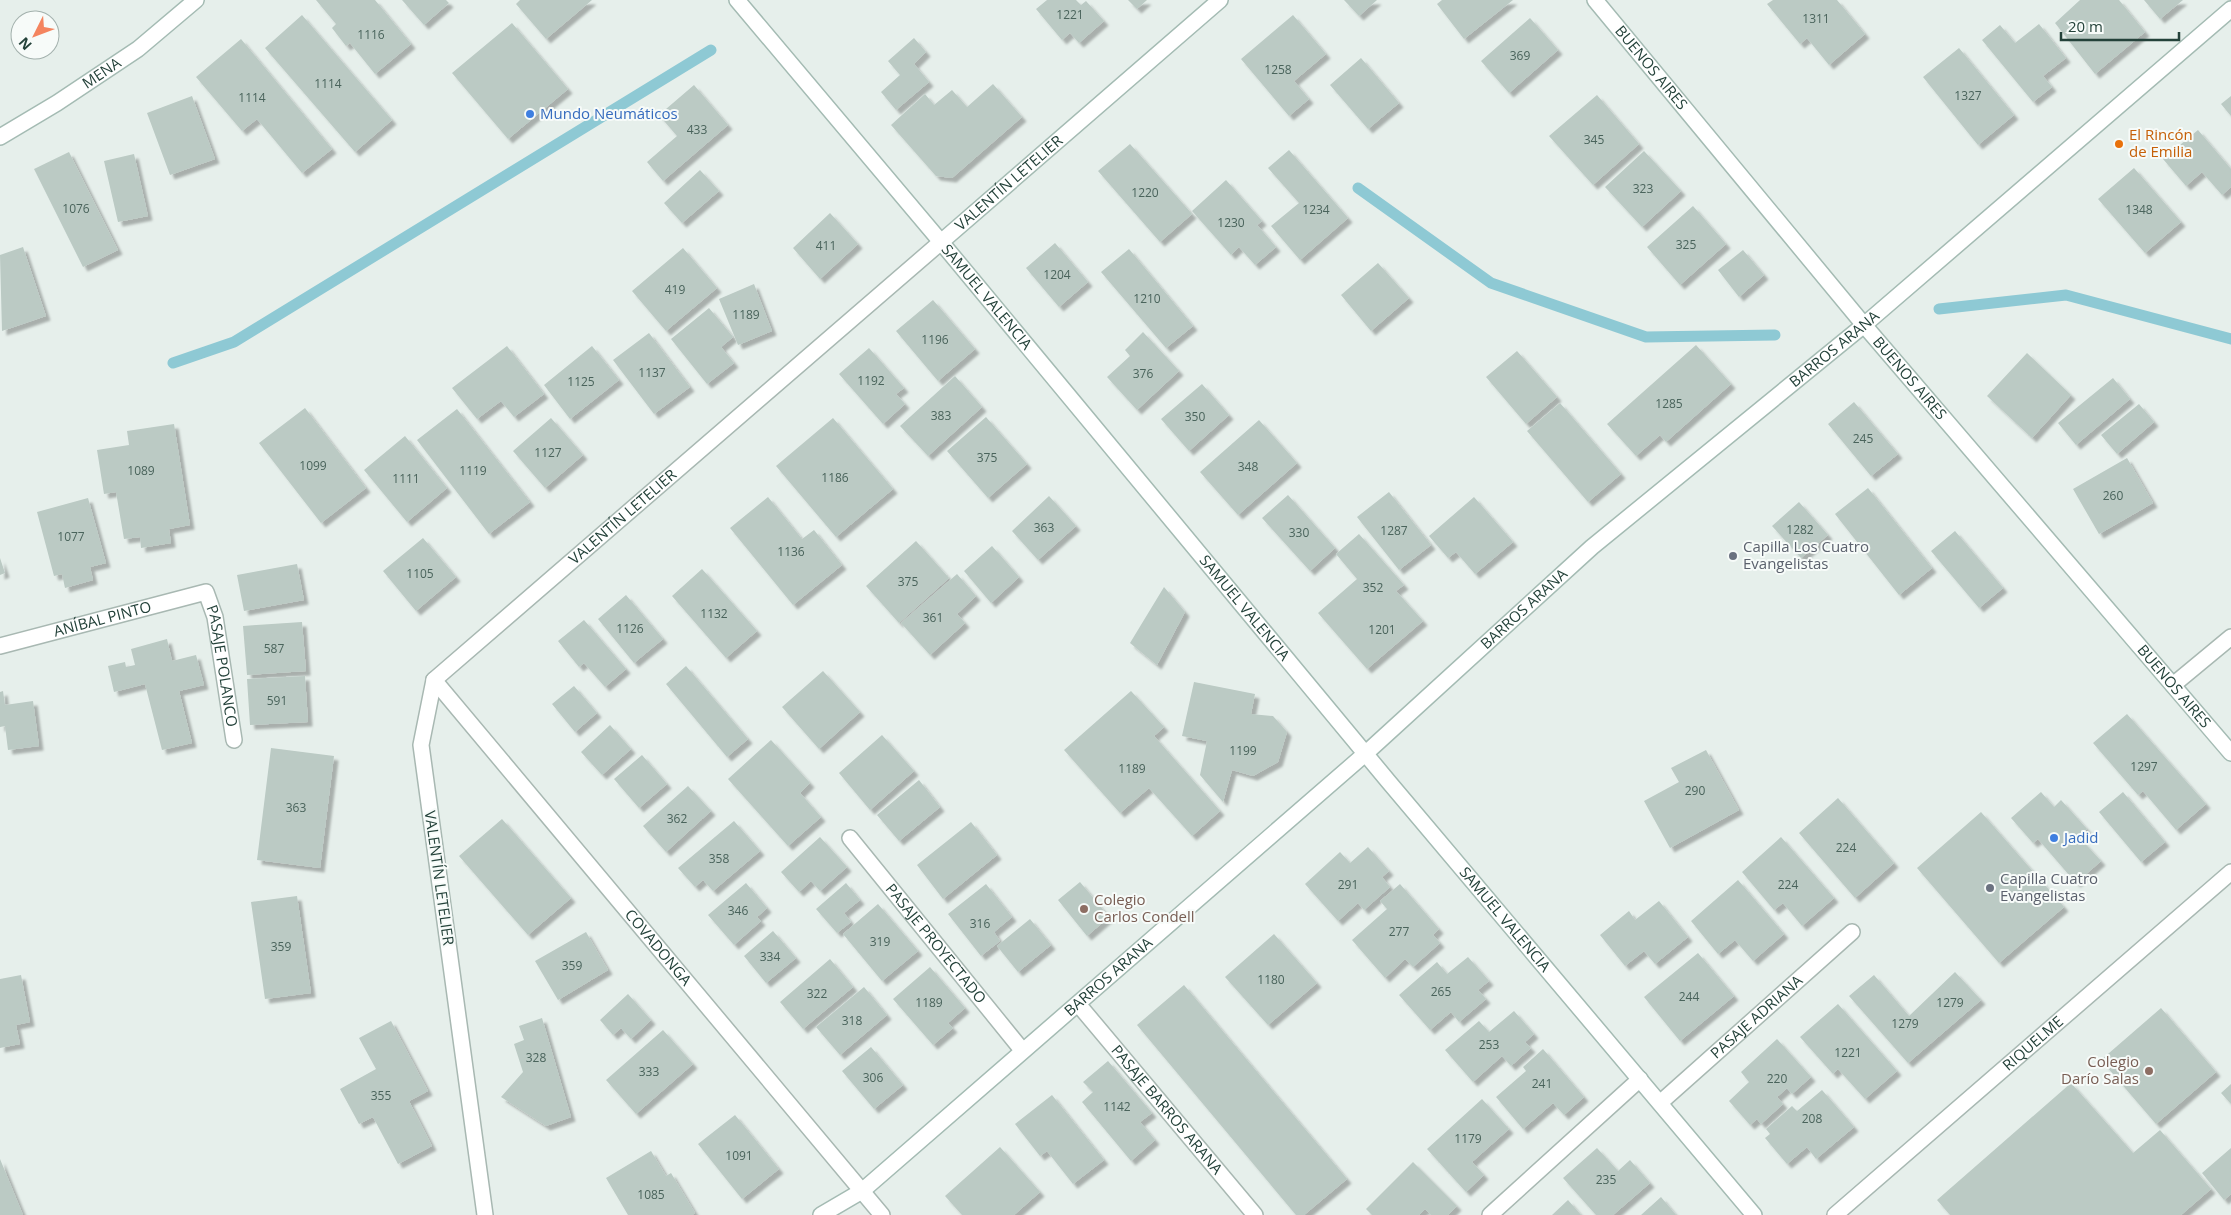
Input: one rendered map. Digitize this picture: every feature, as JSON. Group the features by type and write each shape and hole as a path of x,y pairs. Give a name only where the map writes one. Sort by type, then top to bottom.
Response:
{"street":[{"name":"MENA","path":"0,137 57,103 138,49 196,0"},
{"name":"SAMUEL VALENCIA","path":"737,0 941,242 1365,754 1661,1102 1754,1215"},
{"name":"VALENTÍN LETELIER","path":"485,1215 421,745 434,680 1220,0"},
{"name":"BUENOS AIRES","path":"1595,0 1864,326 2231,753"},
{"name":"BARROS ARANA","path":"822,1215 862,1191 1022,1050 1078,1004 1365,754 1592,547 1864,326 2231,9"},
{"name":"ANÍBAL PINTO","path":"0,646 206,592"},
{"name":"PASAJE POLANCO","path":"206,592 215,617 234,740"},
{"path":"2173,685 2231,637"},
{"name":"COVADONGA","path":"434,680 882,1215"},
{"name":"PASAJE PROYECTADO","path":"850,838 1022,1050"},
{"name":"RIQUELME","path":"1835,1215 2231,872"},
{"name":"PASAJE ADRIANA","path":"1661,1102 1852,932"},
{"name":"PASAJE BARROS ARANA","path":"1078,1004 1255,1215"},
{"path":"1490,1215 1640,1078"}],"building":[{"path":"316,0 375,0 411,44 375,74 350,43 346,46 332,28 336,24"},
{"path":"402,0 446,0 449,3 424,25"},
{"path":"520,0 592,0 546,39 516,4"},
{"path":"1047,0 1076,0 1081,5 1086,1 1104,21 1079,43 1070,33 1062,40 1036,9"},
{"path":"1128,0 1147,0 1137,9"},
{"path":"1344,0 1377,0 1359,16"},
{"path":"1442,0 1513,0 1464,39 1437,4"},
{"path":"1773,0 1837,0 1865,34 1829,65 1807,38 1800,44 1767,4"},
{"path":"2080,0 2119,0 2145,32 2095,74 2055,23"},
{"path":"2144,0 2183,0 2160,19"},
{"path":"302,15 392,120 355,152 265,48"},
{"path":"1293,15 1326,54 1294,81 1309,99 1289,116 1241,59"},
{"path":"1530,18 1558,50 1509,93 1481,61"},
{"path":"512,23 568,89 508,139 452,73"},
{"path":"2039,24 2066,58 2043,76 2052,87 2033,102 1982,40 2000,25 2015,43"},
{"path":"914,38 926,52 914,64 929,82 896,110 881,92 900,75 888,61"},
{"path":"241,39 332,149 302,173 257,119 242,131 196,77"},
{"path":"1959,48 2014,115 1978,145 1923,77"},
{"path":"1361,58 1399,103 1368,129 1330,85"},
{"path":"993,84 1022,117 952,178 936,176 891,125 925,94 934,105 952,90 967,107"},
{"path":"694,85 728,125 663,181 647,162 677,136 659,115"},
{"path":"1597,95 1639,144 1593,185 1549,136"},
{"path":"192,96 215,159 170,175 147,113"},
{"path":"2231,96 2231,116 2221,104"},
{"path":"2198,130 2231,169 2231,187 2222,195 2202,172 2186,186 2163,159"},
{"path":"1130,144 1192,214 1160,242 1098,171"},
{"path":"1289,150 1348,218 1300,260 1271,226 1299,203 1268,168"},
{"path":"1644,151 1681,191 1642,227 1605,187"},
{"path":"69,152 118,250 83,267 34,169"},
{"path":"134,154 148,216 118,222 104,161"},
{"path":"2134,168 2181,222 2145,253 2098,199"},
{"path":"700,170 719,191 682,223 664,203"},
{"path":"1226,180 1262,221 1257,225 1276,247 1255,265 1239,247 1231,255 1192,211"},
{"path":"1693,206 1726,244 1680,285 1647,247"},
{"path":"830,213 858,244 820,279 793,248"},
{"path":"1055,243 1088,282 1059,307 1026,268"},
{"path":"23,247 46,316 2,331 0,255"},
{"path":"683,248 717,288 666,331 632,291"},
{"path":"1129,249 1193,326 1166,348 1101,272"},
{"path":"1743,250 1764,275 1739,297 1718,270"},
{"path":"1378,263 1409,298 1371,331 1341,295"},
{"path":"754,284 772,331 738,345 719,299"},
{"path":"933,300 975,349 938,381 896,331"},
{"path":"709,308 733,337 721,347 734,363 707,384 671,339"},
{"path":"1143,332 1179,371 1137,410 1107,377 1130,356 1125,350"},
{"path":"649,333 690,387 654,414 613,360"},
{"path":"1696,345 1731,384 1666,442 1660,435 1636,456 1607,424"},
{"path":"507,346 544,394 514,417 501,401 477,419 452,388"},
{"path":"592,346 619,380 570,419 544,385"},
{"path":"869,348 904,388 896,394 905,404 883,424 839,374"},
{"path":"1517,351 1557,397 1526,424 1486,377"},
{"path":"2027,353 2071,395 2032,438 1987,396"},
{"path":"955,376 982,407 928,456 900,426"},
{"path":"2113,378 2130,399 2076,445 2058,423"},
{"path":"1202,384 1229,415 1189,451 1161,419"},
{"path":"1854,402 1898,454 1871,476 1828,424"},
{"path":"1560,403 1621,474 1588,502 1527,431"},
{"path":"2139,404 2154,422 2117,454 2101,435"},
{"path":"305,408 366,488 321,523 259,443"},
{"path":"457,409 530,502 489,534 417,440"},
{"path":"986,417 1027,464 988,498 947,451"},
{"path":"551,418 583,455 545,488 513,451"},
{"path":"833,418 893,489 836,537 776,466"},
{"path":"1259,420 1297,463 1238,515 1200,472"},
{"path":"174,424 190,525 169,529 171,543 141,548 140,537 124,539 116,492 104,494 97,450 129,445 127,431"},
{"path":"405,436 447,488 407,522 364,470"},
{"path":"2127,458 2153,503 2099,534 2073,489"},
{"path":"1868,488 1932,568 1899,595 1835,514"},
{"path":"1389,492 1431,545 1399,570 1357,517"},
{"path":"1288,495 1335,548 1310,571 1262,518"},
{"path":"1049,496 1076,526 1038,560 1012,531"},
{"path":"768,497 802,539 814,530 842,565 793,605 730,528"},
{"path":"1474,497 1513,542 1475,574 1456,552 1448,558 1429,536"},
{"path":"88,498 106,563 90,567 93,580 65,588 62,574 54,576 37,512"},
{"path":"1799,502 1828,535 1801,558 1772,526"},
{"path":"1955,531 2003,588 1979,608 1931,551"},
{"path":"1359,534 1404,585 1396,591 1423,621 1367,669 1318,613 1357,579 1336,554"},
{"path":"423,538 456,577 416,611 383,571"},
{"path":"916,541 949,578 899,623 866,586"},
{"path":"992,546 1019,577 991,603 964,571"},
{"path":"0,558 5,573 0,575"},
{"path":"297,564 304,600 244,611 237,575"},
{"path":"702,569 757,631 726,658 672,596"},
{"path":"957,574 976,596 957,614 965,623 930,655 901,623"},
{"path":"1164,587 1185,612 1157,665 1130,643"},
{"path":"626,595 663,639 634,663 598,619"},
{"path":"584,620 626,669 605,687 584,663 579,667 558,641"},
{"path":"302,622 306,671 247,675 243,626"},
{"path":"167,639 172,661 196,655 204,685 179,691 192,743 162,750 145,684 114,692 108,666 125,662 126,667 135,665 131,649"},
{"path":"686,666 748,739 727,757 666,684"},
{"path":"823,671 860,712 819,749 782,707"},
{"path":"305,676 308,722 250,725 247,679"},
{"path":"1194,682 1255,694 1251,714 1273,716 1287,732 1278,762 1253,776 1232,770 1223,802 1200,775 1207,741 1182,736"},
{"path":"574,686 597,713 575,732 552,704"},
{"path":"3,691 5,705 33,701 39,746 8,750 5,726 0,727 0,692"},
{"path":"1131,691 1164,727 1154,736 1220,811 1192,836 1149,788 1120,813 1064,750"},
{"path":"2127,714 2206,804 2176,830 2143,791 2138,795 2093,743"},
{"path":"610,725 631,749 602,775 581,752"},
{"path":"882,735 914,771 870,810 839,773"},
{"path":"771,740 810,783 800,793 821,817 788,846 728,779"},
{"path":"271,748 334,756 320,868 257,860"},
{"path":"1706,750 1739,810 1670,848 1644,801 1679,782 1671,768"},
{"path":"642,755 667,784 639,808 614,779"},
{"path":"919,780 940,807 899,841 877,815"},
{"path":"688,786 711,811 666,852 643,826"},
{"name":"Jadid","path":"2041,792 2054,807 2061,800 2087,829 2078,836 2101,861 2076,883 2038,839 2033,843 2011,818"},
{"path":"2123,792 2165,842 2141,862 2099,812"},
{"path":"1838,798 1894,863 1855,898 1799,833"},
{"name":"Capilla Cuatro Evangelistas","path":"1981,812 2064,907 1999,963 1917,868"},
{"path":"502,819 571,898 528,935 459,856"},
{"path":"734,821 760,851 713,891 703,880 695,887 678,868"},
{"path":"971,822 997,855 943,899 917,865"},
{"path":"820,837 847,867 820,891 811,881 799,892 781,872"},
{"path":"1781,837 1834,898 1802,926 1783,903 1774,910 1742,872"},
{"path":"1368,847 1389,871 1382,877 1390,887 1364,910 1358,903 1338,921 1305,884 1340,852 1350,863"},
{"path":"1738,880 1784,934 1753,961 1735,940 1718,954 1691,921"},
{"name":"Colegio Carlos Condell","path":"1080,882 1109,917 1087,936 1058,900"},
{"path":"746,883 767,908 757,917 761,921 734,945 708,915"},
{"path":"846,883 860,900 844,913 851,922 837,933 816,909"},
{"path":"986,884 1012,917 994,932 1000,941 981,956 948,914"},
{"path":"1400,884 1439,929 1433,935 1440,943 1413,967 1405,959 1385,978 1352,940 1387,909 1380,901"},
{"path":"297,896 311,993 265,999 251,902"},
{"path":"1659,901 1688,937 1655,964 1644,951 1625,966 1600,935 1629,911 1635,920"},
{"path":"878,904 918,951 882,981 843,934"},
{"path":"1030,919 1051,945 1018,972 997,946"},
{"path":"773,931 796,958 766,983 744,956"},
{"path":"586,932 608,970 558,1000 535,961"},
{"path":"1274,934 1317,983 1268,1025 1225,977"},
{"path":"1698,953 1734,996 1680,1041 1644,997"},
{"path":"1468,957 1489,981 1478,990 1486,999 1459,1022 1451,1012 1430,1030 1399,995 1437,962 1447,974"},
{"path":"830,959 853,987 803,1029 780,1002"},
{"path":"930,967 965,1008 948,1023 953,1028 933,1045 893,999"},
{"path":"1955,972 1981,1000 1908,1063 1849,996 1874,975 1909,1016"},
{"path":"21,975 30,1022 16,1025 20,1044 0,1048 0,979"},
{"path":"1184,985 1347,1179 1304,1215 1296,1215 1137,1025"},
{"path":"864,987 887,1015 840,1055 816,1027"},
{"path":"628,994 651,1020 631,1039 621,1028 613,1035 600,1020"},
{"path":"1838,1004 1897,1071 1865,1099 1838,1069 1833,1074 1800,1037"},
{"path":"2161,1008 2216,1072 2156,1124 2101,1060"},
{"path":"1514,1011 1534,1034 1525,1042 1531,1048 1511,1066 1502,1056 1473,1082 1445,1050 1479,1021 1489,1032"},
{"path":"542,1018 571,1117 546,1126 501,1097 523,1072 514,1044 524,1040 519,1026"},
{"path":"391,1021 428,1091 409,1101 432,1146 398,1164 373,1117 359,1124 340,1089 376,1069 359,1038"},
{"path":"663,1030 693,1064 636,1114 606,1080"},
{"path":"1777,1039 1811,1077 1792,1094 1787,1088 1777,1097 1783,1104 1761,1124 1757,1119 1750,1125 1729,1101 1749,1082 1741,1072"},
{"path":"871,1047 903,1085 874,1109 842,1071"},
{"path":"1543,1049 1584,1097 1564,1115 1553,1103 1523,1129 1496,1097 1526,1071 1523,1067"},
{"path":"1108,1061 1152,1113 1140,1122 1155,1140 1131,1161 1082,1102 1093,1092 1083,1082"},
{"path":"2071,1083 2133,1153 2160,1130 2211,1189 2181,1215 1950,1215 1937,1200"},
{"path":"2231,1084 2231,1104 2221,1093"},
{"path":"1822,1090 1854,1127 1816,1159 1807,1147 1787,1164 1765,1138 1770,1134 1766,1129 1792,1106 1797,1111"},
{"path":"1052,1095 1104,1160 1073,1184 1047,1151 1040,1156 1015,1124"},
{"path":"1482,1099 1509,1129 1472,1162 1484,1175 1466,1192 1427,1149"},
{"path":"735,1115 779,1169 742,1199 698,1144"},
{"path":"1000,1147 1040,1192 1014,1215 962,1215 945,1196"},
{"path":"1597,1148 1618,1171 1630,1160 1650,1183 1613,1215 1596,1215 1563,1178"},
{"path":"2231,1148 2231,1194 2224,1200 2202,1173"},
{"path":"651,1151 666,1176 671,1173 695,1213 692,1215 628,1215 606,1178"},
{"path":"0,1159 23,1215 0,1215"},
{"path":"1413,1162 1457,1206 1448,1215 1431,1215 1425,1209 1419,1215 1372,1215 1366,1209"},
{"path":"1661,1197 1676,1215 1641,1215"},
{"path":"1568,1200 1581,1215 1552,1215"}],"waterway":[{"path":"173,363 234,342 711,50"},
{"path":"1358,188 1491,283 1646,337 1775,335"},
{"path":"1939,309 2066,295 2231,339"}],"place":[{"name":"Mundo Neumáticos","path":"530,114"},
{"name":"El Rincón de Emilia","path":"2119,144"},
{"name":"Capilla Los Cuatro Evangelistas","path":"1733,556"},
{"name":"Jadid","path":"2054,838"},
{"name":"Capilla Cuatro Evangelistas","path":"1990,888"},
{"name":"Colegio Carlos Condell","path":"1084,909"},
{"name":"Colegio Darío Salas","path":"2149,1071"}]}
